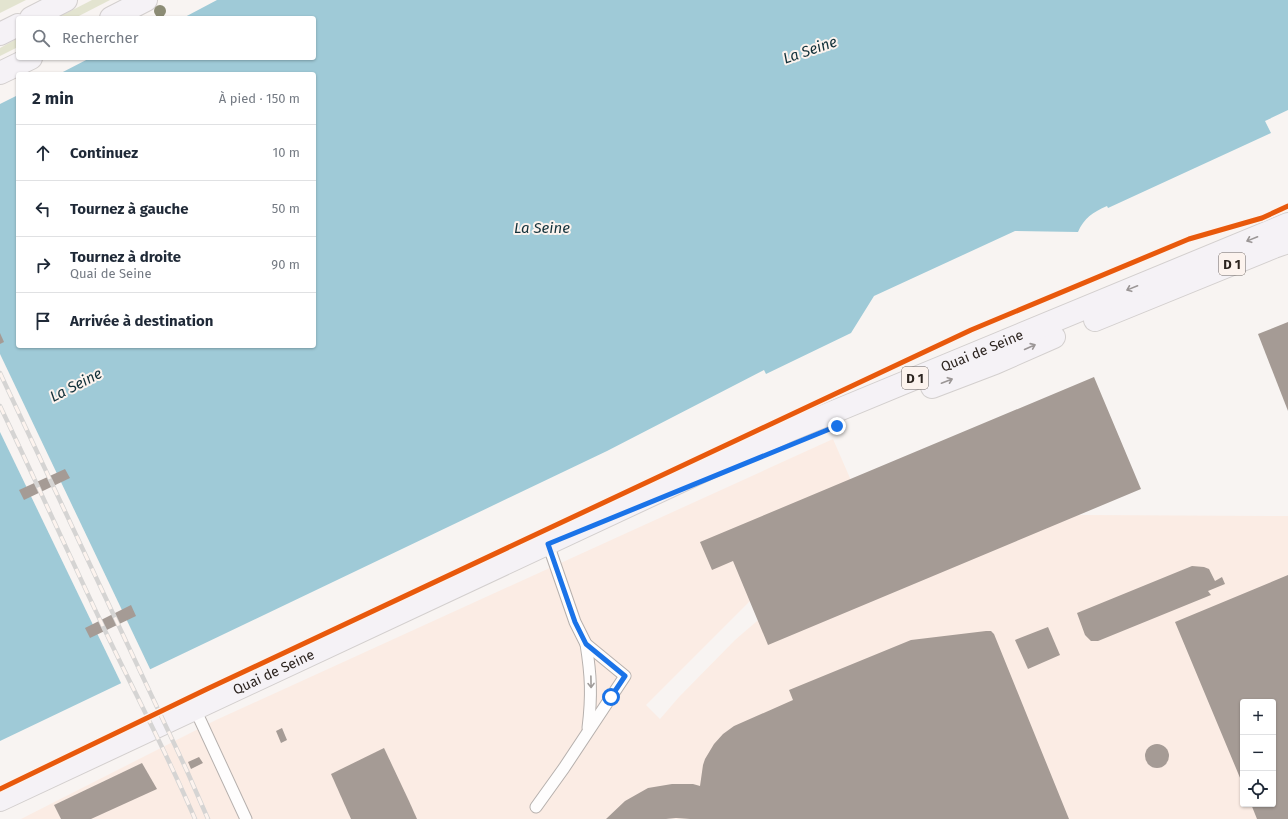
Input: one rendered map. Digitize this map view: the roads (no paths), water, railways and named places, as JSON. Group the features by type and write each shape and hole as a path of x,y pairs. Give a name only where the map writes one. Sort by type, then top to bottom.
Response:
{"main road":[{"path":"35,16 66,0"},
{"path":"114,16 146,0"},
{"path":"0,34 16,26"},
{"path":"0,73 27,60"},
{"name":"Quai de Seine","path":"0,800 790,430 1288,224"},
{"name":"Quai de Seine","path":"548,544 906,397 995,363 1052,338 1288,242"}],"lane":[{"path":"548,544 575,622 586,644 591,673 592,702 588,730"},
{"path":"536,807 564,768 625,676 586,644"},
{"path":"195,709 246,819"}],"water":[{"name":"La Seine","path":"217,0 1288,0 1288,110 1265,121 1271,133 1108,208 1107,206 1102,208 1086,219 1078,232 1015,231 874,296 851,333 766,374 764,370 607,451 0,741 0,104 16,96 16,348 316,348 316,72 63,72 86,60 316,60 316,16 187,16"}],"railway":[{"path":"0,373 187,771 208,819"},
{"path":"0,406 195,819"}]}
